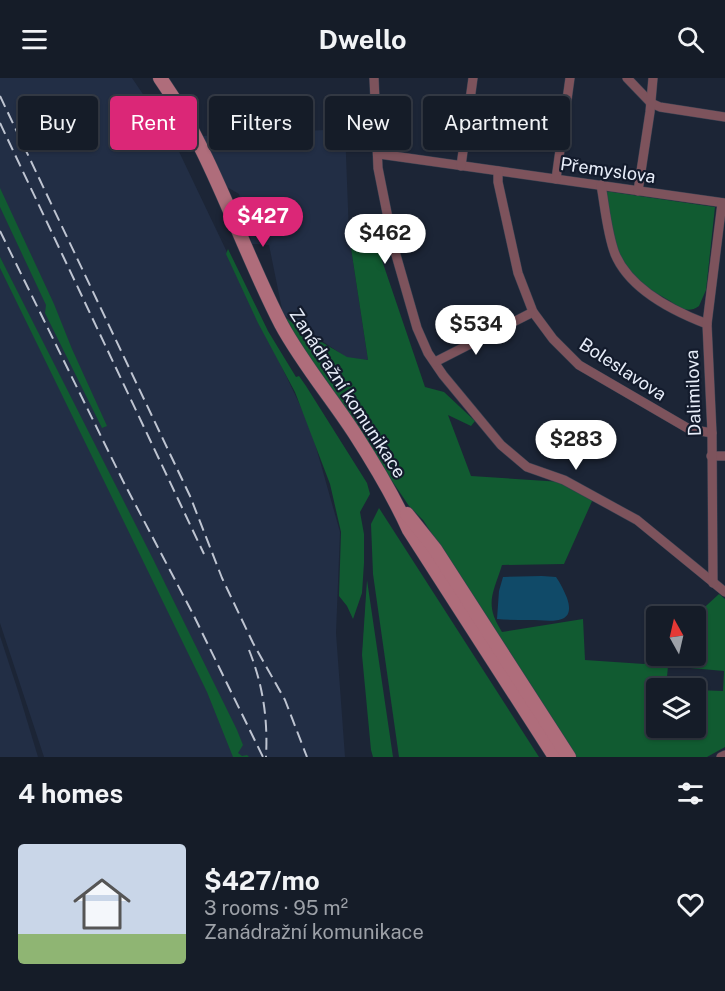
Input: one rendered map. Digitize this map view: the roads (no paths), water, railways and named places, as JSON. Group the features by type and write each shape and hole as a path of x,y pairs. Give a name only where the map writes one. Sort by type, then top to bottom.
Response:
{"main road":[{"name":"Zanádražní komunikace","path":"160,78 190,128 282,327 302,360 355,434 396,501 409,530 555,757"},
{"name":"Zanádražní komunikace","path":"396,501 435,549 569,757"}],"street":[{"path":"374,78 380,179 394,248 417,328 428,353 451,386 501,445 527,467 564,480 637,520 725,592"},
{"path":"461,166 473,78"},
{"path":"556,178 570,78"},
{"path":"627,78 651,103 660,107 725,117"},
{"path":"638,191 653,78"},
{"name":"Přemyslova","path":"379,154 724,203"},
{"name":"Boleslavova","path":"498,171 498,182 518,273 533,312 553,339 579,365 689,429 712,433"},
{"path":"601,185 614,249 627,273 639,285 662,301 686,316 707,324"},
{"name":"Dalimilova","path":"713,583 712,433 707,324 724,203"},
{"path":"435,362 533,312"},
{"path":"711,456 725,456"}],"railway":[{"path":"0,96 190,496 222,578 253,643 285,700 307,757"},
{"path":"0,123 204,554"},
{"path":"0,231 263,757"},
{"path":"249,650 264,702 266,757"}]}
